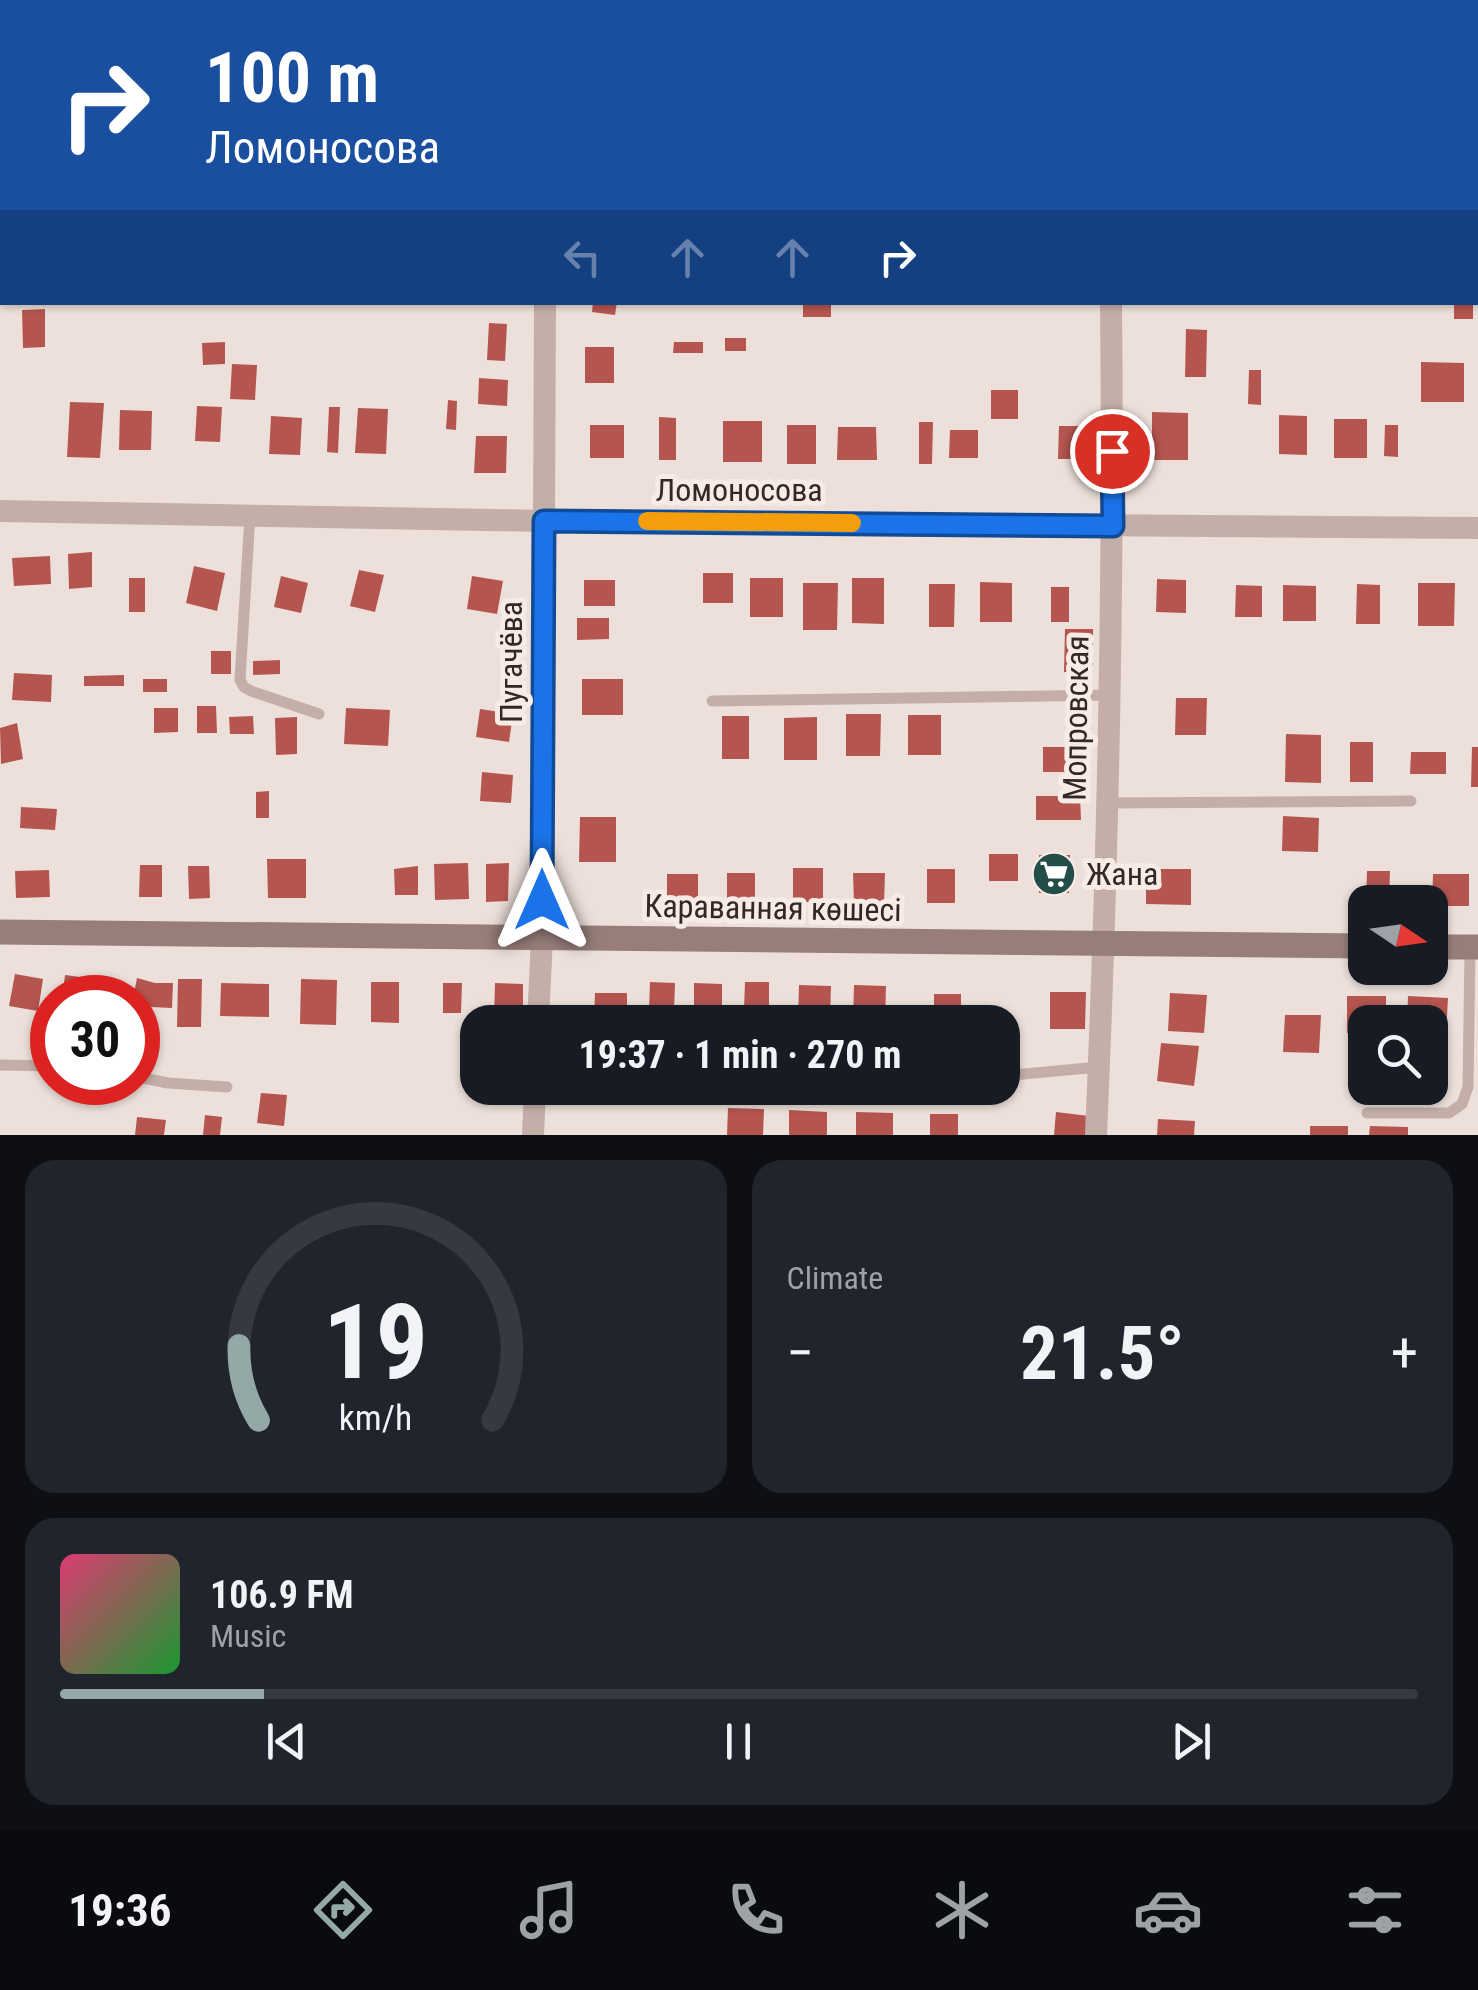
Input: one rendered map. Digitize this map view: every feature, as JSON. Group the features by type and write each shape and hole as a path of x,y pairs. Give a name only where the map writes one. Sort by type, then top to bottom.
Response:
{"main road":[{"name":"Караванная көшесі","path":"0,932 1348,946"},
{"path":"1448,947 1474,947"}],"street":[{"name":"Пугачёва","path":"539,1005 545,305"},
{"name":"Мопровская","path":"1096,1135 1110,695 1111,305"},
{"name":"Ломоносова","path":"0,510 544,521 1478,528"},
{"path":"533,1135 534,1105"}],"lane":[{"path":"250,515 240,680 251,691 319,714"},
{"path":"712,701 1110,695"},
{"path":"1107,803 1411,800"},
{"path":"1367,1112 1449,1113 1462,1104 1468,1087 1474,947"},
{"path":"0,1065 30,1066"},
{"path":"1020,1074 1099,1067"},
{"path":"160,1082 227,1087"}],"building":[{"path":"593,305 617,305 615,315 592,312"},
{"path":"803,305 831,305 831,317 803,317"},
{"path":"1454,305 1473,305 1473,319 1454,319"},
{"path":"45,309 45,347 23,348 22,310"},
{"path":"489,323 507,324 505,361 487,360"},
{"path":"1186,329 1207,330 1206,377 1185,377"},
{"path":"725,338 746,338 746,351 725,351"},
{"path":"225,342 225,364 203,365 202,343"},
{"path":"674,342 703,342 703,353 673,353"},
{"path":"585,347 614,347 614,383 585,383"},
{"path":"1421,362 1464,363 1464,402 1421,402"},
{"path":"232,364 257,365 255,400 230,399"},
{"path":"1249,370 1261,370 1261,405 1248,404"},
{"path":"479,378 508,380 507,406 478,404"},
{"path":"991,390 1018,390 1018,419 991,419"},
{"path":"448,400 457,401 456,430 446,429"},
{"path":"70,402 104,403 100,458 67,457"},
{"path":"197,406 222,407 220,442 195,441"},
{"path":"329,407 340,407 338,453 327,452"},
{"path":"358,408 388,409 386,454 355,453"},
{"path":"120,410 152,411 151,450 119,450"},
{"path":"1152,412 1188,413 1188,460 1152,460"},
{"path":"1279,415 1307,416 1307,455 1279,454"},
{"path":"271,416 302,418 300,455 269,454"},
{"path":"659,417 676,418 676,460 659,460"},
{"path":"1334,419 1367,419 1367,458 1334,458"},
{"path":"723,421 762,421 762,462 723,462"},
{"path":"919,422 933,422 932,464 919,464"},
{"path":"590,425 624,425 624,458 590,458"},
{"path":"787,425 816,425 816,464 787,464"},
{"path":"1385,425 1398,425 1398,457 1384,456"},
{"path":"1059,426 1086,426 1086,459 1058,459"},
{"path":"838,427 876,427 877,460 837,460"},
{"path":"950,430 978,430 978,458 949,458"},
{"path":"476,436 507,436 506,473 474,473"},
{"path":"92,552 92,587 69,589 68,554"},
{"path":"50,556 51,584 14,586 12,558"},
{"path":"194,566 225,573 217,611 186,603"},
{"path":"359,570 384,575 375,612 350,606"},
{"path":"703,573 733,573 733,603 703,603"},
{"path":"281,576 308,583 301,613 274,607"},
{"path":"472,576 503,581 497,614 467,609"},
{"path":"129,578 145,578 145,612 129,612"},
{"path":"750,578 783,578 783,617 750,617"},
{"path":"852,578 884,578 884,624 852,623"},
{"path":"1157,579 1186,580 1186,613 1156,612"},
{"path":"584,580 615,580 615,606 584,606"},
{"path":"980,582 1012,583 1012,622 980,622"},
{"path":"803,583 838,583 837,630 803,630"},
{"path":"1418,583 1455,583 1454,626 1418,626"},
{"path":"929,584 955,584 954,627 929,627"},
{"path":"1357,584 1380,585 1380,624 1356,624"},
{"path":"1236,585 1262,586 1262,617 1235,617"},
{"path":"1283,585 1316,586 1316,621 1283,621"},
{"path":"1051,587 1069,587 1069,622 1051,622"},
{"path":"577,618 609,618 609,639 577,640"},
{"path":"1065,629 1093,629 1093,672 1064,672"},
{"path":"211,651 231,651 231,674 211,674"},
{"path":"280,660 280,674 253,675 253,661"},
{"path":"14,673 52,675 51,702 12,700"},
{"path":"124,675 124,686 84,686 84,676"},
{"path":"143,679 167,679 167,692 143,692"},
{"path":"582,679 623,679 623,715 582,715"},
{"path":"1176,698 1207,698 1206,735 1175,735"},
{"path":"197,706 216,706 217,733 197,733"},
{"path":"154,708 178,708 178,732 154,733"},
{"path":"346,708 390,710 388,746 344,744"},
{"path":"480,709 513,714 509,742 476,737"},
{"path":"846,714 881,714 880,756 846,756"},
{"path":"908,715 941,715 941,755 908,755"},
{"path":"253,716 254,734 230,734 229,717"},
{"path":"722,716 749,716 749,759 722,759"},
{"path":"297,717 297,754 276,755 275,718"},
{"path":"817,717 817,760 784,760 784,718"},
{"path":"17,723 23,759 1,764 0,728"},
{"path":"1286,734 1321,735 1321,783 1285,782"},
{"path":"1350,742 1373,742 1373,782 1350,782"},
{"path":"1043,747 1077,747 1077,772 1043,772"},
{"path":"1472,747 1478,747 1478,787 1471,787"},
{"path":"1411,752 1446,752 1446,774 1410,774"},
{"path":"482,772 513,775 511,803 480,801"},
{"path":"269,791 269,818 256,818 256,792"},
{"path":"1036,796 1080,796 1081,820 1036,820"},
{"path":"21,807 57,809 55,830 20,828"},
{"path":"1283,816 1319,818 1318,852 1282,851"},
{"path":"580,817 616,817 616,862 579,862"},
{"path":"989,854 1018,854 1018,881 989,881"},
{"name":"Жана","path":"1039,855 1070,855 1069,893 1039,893"},
{"path":"267,859 306,859 306,898 268,898"},
{"path":"468,863 469,899 435,900 434,864"},
{"path":"509,863 508,901 486,902 486,864"},
{"path":"140,865 162,865 162,897 139,897"},
{"path":"188,866 209,866 210,898 189,899"},
{"path":"418,866 418,895 395,895 394,869"},
{"path":"793,868 823,868 823,902 793,902"},
{"path":"927,869 955,869 955,903 927,903"},
{"path":"1146,869 1191,869 1191,905 1146,904"},
{"path":"49,870 50,897 16,898 15,871"},
{"path":"1367,871 1390,871 1390,885 1367,885"},
{"path":"727,873 755,873 755,900 727,900"},
{"path":"853,873 885,873 884,904 854,904"},
{"path":"667,874 698,874 698,905 667,905"},
{"path":"1433,874 1469,874 1469,906 1448,906 1448,885 1433,885"},
{"path":"15,974 30,977 30,1010 9,1006"},
{"path":"178,979 202,979 201,1027 177,1027"},
{"path":"301,979 337,980 336,1025 300,1024"},
{"path":"371,982 399,982 399,1023 371,1022"},
{"path":"650,982 675,983 674,1005 649,1005"},
{"path":"745,982 769,982 769,1005 744,1005"},
{"path":"160,983 173,983 172,1008 160,1007"},
{"path":"221,983 269,984 269,1017 220,1016"},
{"path":"443,983 462,983 460,1013 443,1013"},
{"path":"495,983 523,984 523,1005 494,1005"},
{"path":"694,983 722,984 722,1005 694,1005"},
{"path":"799,985 831,986 830,1005 798,1005"},
{"path":"854,985 886,986 885,1005 853,1005"},
{"path":"1050,992 1086,992 1085,1029 1050,1029"},
{"path":"595,993 627,993 627,1005 595,1005"},
{"path":"1170,993 1207,995 1204,1033 1168,1031"},
{"path":"934,994 961,994 961,1005 934,1005"},
{"path":"1347,996 1386,996 1386,1005 1348,1005 1347,1033"},
{"path":"1408,996 1448,998 1448,1005 1408,1005"},
{"path":"1285,1015 1321,1015 1319,1053 1283,1052"},
{"path":"1161,1043 1199,1046 1194,1086 1157,1081"},
{"path":"261,1093 287,1095 284,1126 257,1123"},
{"path":"728,1108 764,1109 763,1135 727,1135"},
{"path":"789,1110 827,1112 827,1135 789,1135"},
{"path":"856,1112 893,1113 893,1135 856,1135"},
{"path":"1056,1112 1089,1116 1087,1135 1054,1135"},
{"path":"930,1114 958,1114 958,1135 930,1135"},
{"path":"205,1115 222,1117 220,1135 203,1135"},
{"path":"137,1117 166,1120 164,1135 135,1135"},
{"path":"1158,1119 1195,1121 1194,1135 1157,1135"},
{"path":"1310,1126 1348,1126 1348,1135 1310,1135"},
{"path":"1370,1126 1408,1127 1408,1135 1369,1135"}],"slow traffic":[{"path":"647,521 852,523"}],"place":[{"name":"Жана","path":"1054,874"}],"route":[{"path":"542,900 544,521 1113,526 1112,451"}]}
